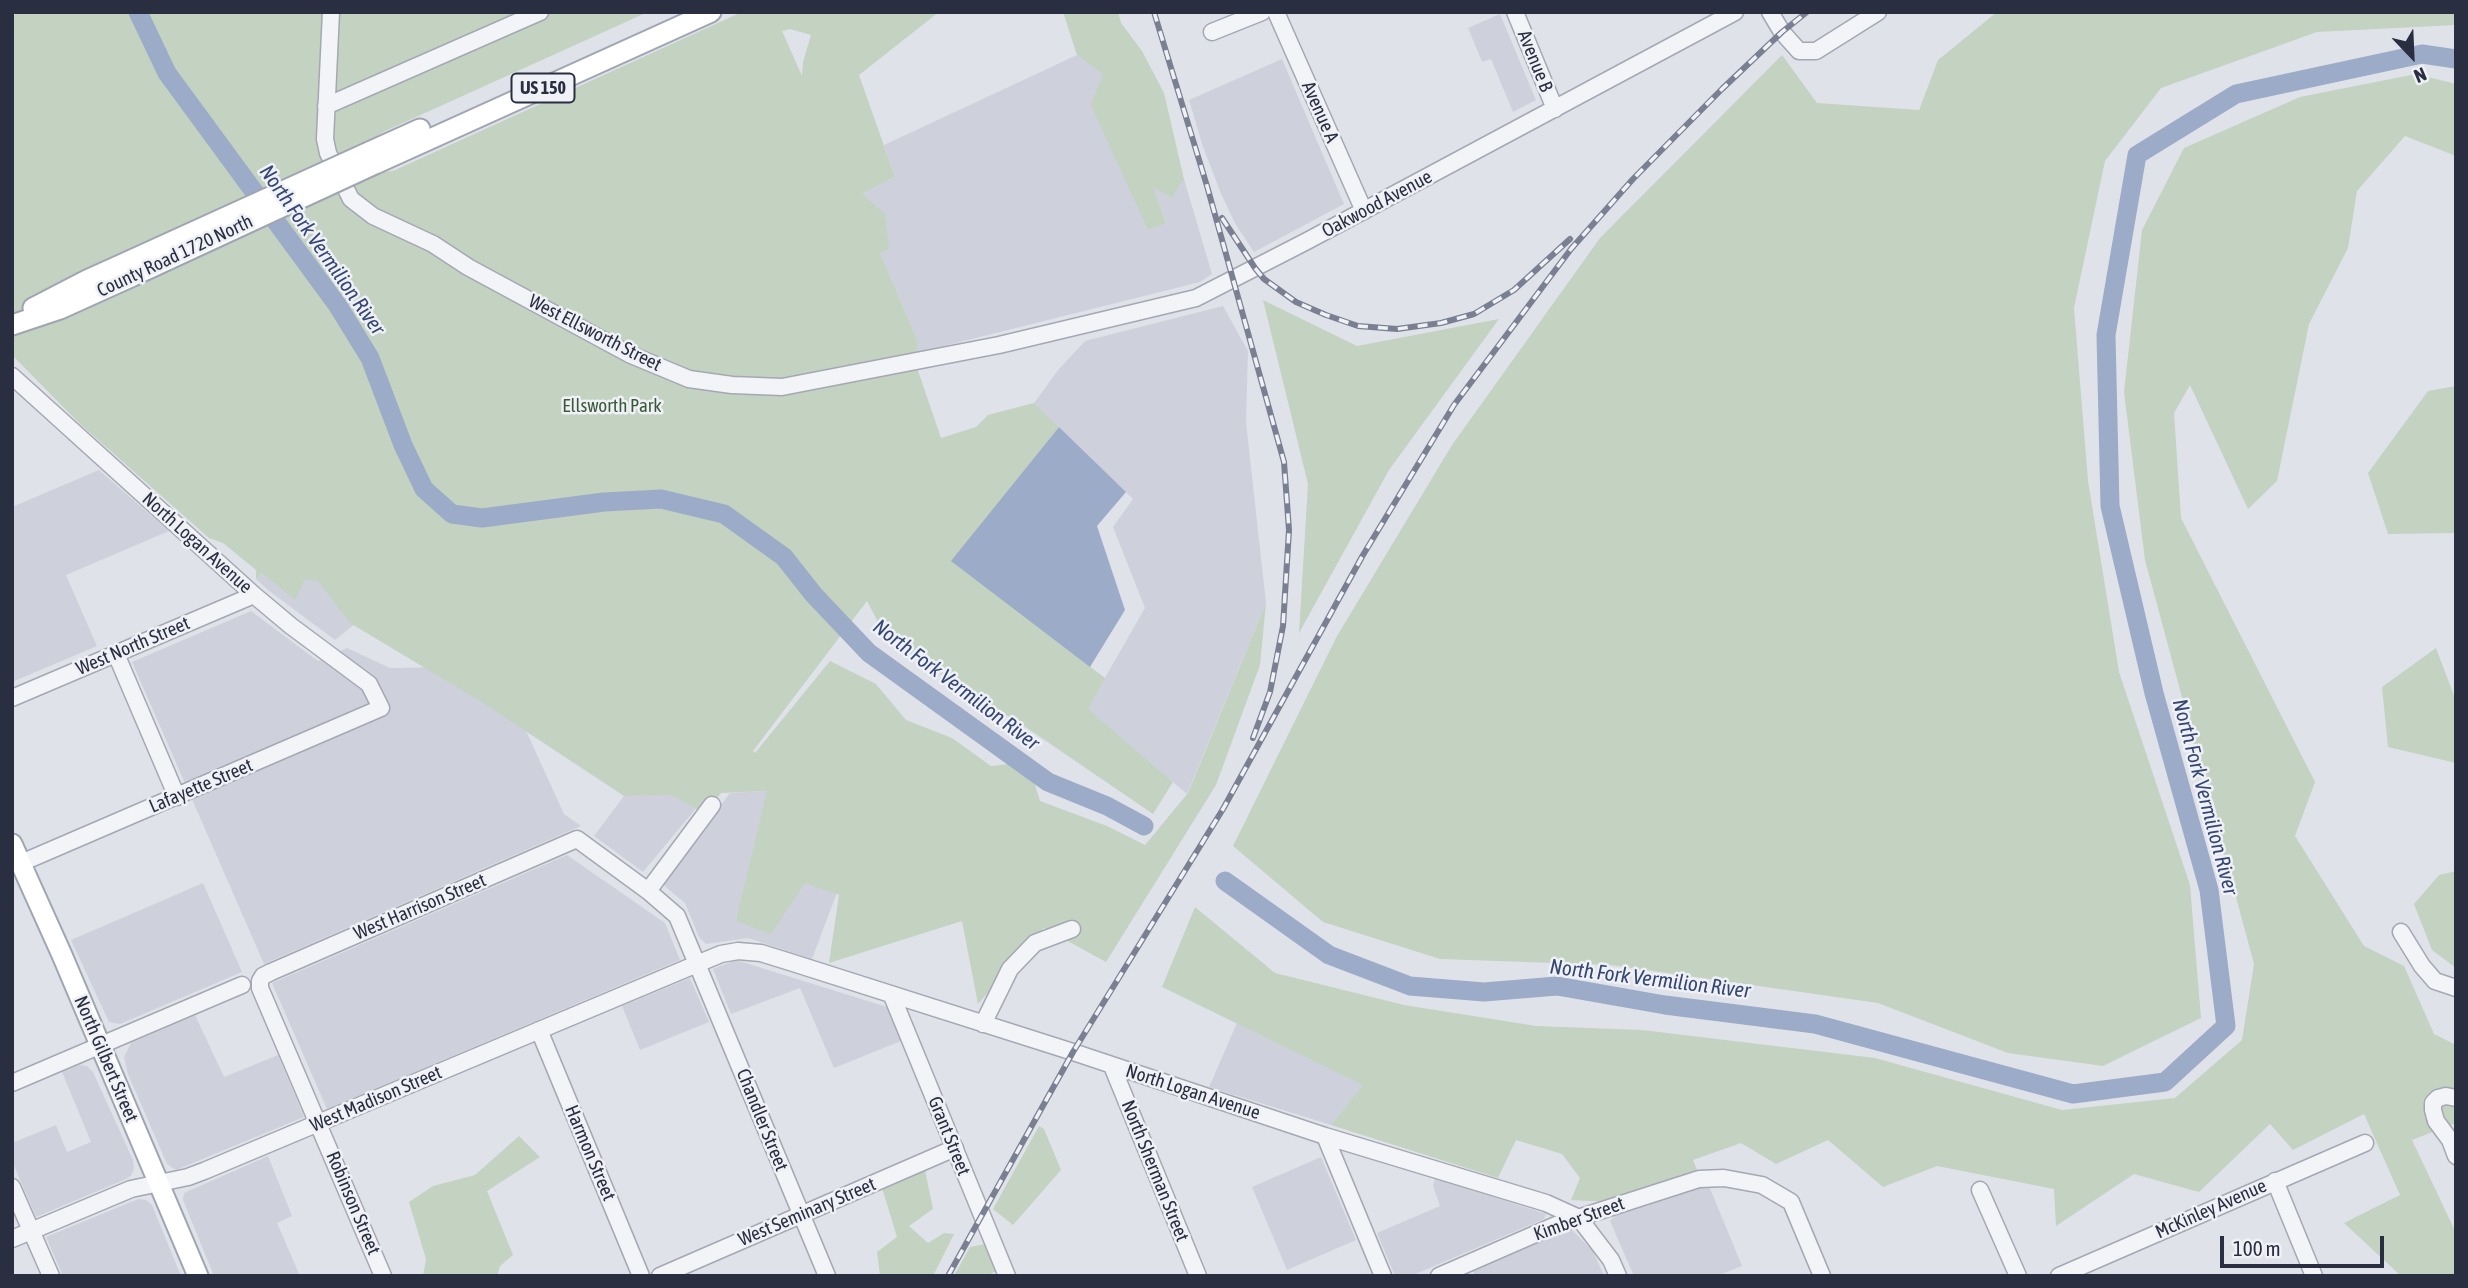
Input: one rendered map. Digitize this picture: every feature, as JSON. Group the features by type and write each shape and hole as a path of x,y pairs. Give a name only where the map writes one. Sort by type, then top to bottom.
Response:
{"main road":[{"name":"US 150","path":"372,158 680,12"},
{"name":"US 150","path":"372,158 710,12"},
{"name":"County Road 1720 North","path":"12,323 87,280 130,269 372,158"},
{"name":"North Gilbert Street","path":"12,844 101,1045 198,1276"}],"street":[{"name":"West Ellsworth Street","path":"331,12 325,124 328,153 351,199 373,216 433,244 468,267 629,354 689,379 732,385 782,387 999,345"},
{"path":"326,106 540,12"},
{"path":"1212,33 1262,12"},
{"name":"Avenue A","path":"1276,12 1364,211"},
{"name":"Avenue B","path":"1515,12 1555,109"},
{"name":"Oakwood Avenue","path":"999,345 1196,298 1735,12"},
{"path":"1770,12 1782,32 1799,51 1816,51 1878,12"},
{"name":"North Logan Avenue","path":"12,376 254,595 369,684 381,708"},
{"name":"West North Street","path":"12,698 254,595"},
{"path":"116,654 177,797"},
{"name":"Lafayette Street","path":"20,863 381,708"},
{"path":"697,964 677,916 648,891 712,805"},
{"name":"West Harrison Street","path":"263,975 578,839 648,891"},
{"path":"983,1024 1010,969 1035,943 1072,929"},
{"path":"2401,932 2422,966 2435,981 2456,988"},
{"name":"North Logan Avenue","path":"738,951 761,953 1325,1136 1546,1203 1578,1218 1611,1260 1618,1276"},
{"name":"West Madison Street","path":"12,1239 131,1189 204,1171 721,954 738,951"},
{"name":"Chandler Street","path":"697,964 827,1276"},
{"name":"Robinson Street","path":"263,975 260,988 383,1276"},
{"path":"12,1083 242,985"},
{"name":"Grant Street","path":"892,996 1007,1276"},
{"name":"Harmon Street","path":"540,1030 641,1276"},
{"name":"North Sherman Street","path":"1112,1066 1198,1276"},
{"path":"2456,1098 2446,1096 2433,1103 2436,1121 2456,1156"},
{"path":"2449,1140 2456,1124"},
{"path":"1325,1136 1383,1276"},
{"name":"McKinley Avenue","path":"2059,1276 2365,1143"},
{"name":"West Seminary Street","path":"660,1276 955,1148"},
{"name":"Kimber Street","path":"1438,1276 1578,1218 1699,1179 1724,1178 1762,1185 1791,1202 1822,1276"},
{"path":"2275,1181 2314,1276"},
{"path":"12,1187 51,1276"},
{"path":"1980,1190 2018,1276"}],"shaded area":[{"path":"1500,14 1536,100 1513,112 1491,59 1482,62 1468,28"},
{"path":"1077,55 1104,74 1148,230 1166,222 1152,186 1172,198 1184,179 1212,274 1200,282 916,353 918,342 880,253 862,194 895,177 884,145"},
{"path":"1282,59 1344,204 1254,252 1236,225 1222,196 1189,100"},
{"path":"1223,306 1248,351 1246,422 1266,603 1187,794 1087,709 1145,608 1113,527 1133,499 1034,403 1059,369 1085,341"},
{"path":"99,470 169,531 66,575 97,646 12,682 12,507"},
{"path":"286,551 365,616 335,640 268,590 256,579"},
{"path":"251,611 318,661 347,648 390,668 450,667 518,713 564,814 581,826 264,964 132,662"},
{"path":"768,791 794,876 838,890 812,959 748,938 706,944 699,937 685,903 661,883 730,793"},
{"path":"681,794 698,806 643,872 594,836 624,796"},
{"path":"567,855 665,923 680,960 327,1109 272,983"},
{"path":"203,883 242,972 120,1024 109,1022 71,940"},
{"path":"736,960 887,1007 901,1041 834,1068 800,988 731,1014 713,969"},
{"path":"690,978 709,1022 640,1050 622,1006"},
{"path":"195,1015 224,1077 278,1055 304,1117 176,1170 167,1164 128,1074 124,1057 131,1043"},
{"path":"1237,1023 1364,1085 1331,1125 1209,1087"},
{"path":"79,1065 87,1066 93,1072 133,1160 134,1168 131,1176 124,1180 36,1217 12,1161 12,1143 56,1125 67,1152 91,1142 62,1072"},
{"path":"268,1156 292,1216 277,1223 300,1276 214,1276 183,1200 184,1193"},
{"path":"1321,1157 1356,1240 1287,1270 1252,1187"},
{"path":"1435,1178 1546,1214 1544,1219 1411,1276 1395,1276 1377,1233 1440,1206 1433,1186"},
{"path":"1707,1181 1742,1266 1717,1276 1634,1276 1610,1221 1619,1211"},
{"path":"138,1199 146,1200 152,1205 181,1276 63,1276 46,1237"},
{"path":"1571,1229 1593,1251 1604,1276 1475,1276 1473,1270"}],"green space":[{"name":"Ellsworth Park","path":"17,12 648,12 383,132 365,144 379,172 393,171 742,12 939,12 859,75 895,177 862,194 885,214 889,249 880,253 918,342 915,362 941,438 976,427 988,415 1034,403 1059,427 952,561 1105,678 1088,709 1173,782 1153,814 1027,728 888,641 867,601 753,751 755,753 830,661 876,684 906,720 952,738 991,766 1028,762 1040,801 1107,826 1145,845 1188,793 1266,603 1260,665 1216,785 1106,962 1044,928 978,1004 962,921 829,963 839,895 805,883 771,934 736,921 767,791 721,793 705,814 672,795 624,796 480,701 350,623 318,581 305,579 295,600 262,573 256,579 256,570 223,543 209,538 80,424 12,355 12,18","holes":["790,29 811,35 803,62 802,76 782,31"]},
{"path":"1063,12 1118,12 1121,23 1142,51 1164,93 1184,179 1172,198 1153,187 1166,223 1148,230 1091,105 1103,74 1077,55"},
{"path":"1997,12 2456,12 2456,25 2317,32 2161,88 2105,161 2074,308 2088,481 2119,672 2190,885 2201,1018 2103,1066 2008,1053 1878,1003 1611,965 1440,959 1323,922 1233,846 1337,636 1452,445 1600,238 1782,55 1817,103 1919,110 1938,60"},
{"path":"2416,74 2456,84 2456,156 2405,136 2357,191 2348,248 2309,324 2277,481 2248,509 2190,385 2174,413 2181,518 2315,782 2295,836 2364,946 2404,966 2434,1034 2456,1045 2456,1123 2412,1140 2456,1233 2456,1276 2401,1276 2344,1223 2400,1195 2364,1114 2293,1150 2270,1124 2199,1192 2134,1174 2056,1226 2054,1189 1937,1166 1883,1187 1828,1140 1776,1164 1741,1143 1693,1160 1698,1172 1608,1202 1571,1200 1580,1178 1562,1154 1516,1140 1498,1178 1331,1125 1363,1085 1162,987 1195,907 1275,973 1404,1005 1536,1026 1642,1030 1875,1058 2062,1110 2175,1098 2242,1040 2254,964 2145,560 2124,392 2142,230 2184,148 2300,97"},
{"path":"1263,300 1357,346 1499,319 1389,470 1299,633 1308,484"},
{"path":"2456,386 2456,533 2388,534 2368,473 2428,391"},
{"path":"2436,648 2456,701 2456,763 2388,747 2382,687"},
{"path":"2456,871 2456,968 2432,950 2414,904 2439,875"},
{"path":"1039,1126 1044,1129 1061,1170 1013,1225 993,1209"},
{"path":"519,1136 540,1157 487,1191 513,1255 500,1266 497,1276 423,1276 426,1259 409,1202 433,1186 475,1175"},
{"path":"925,1170 933,1209 909,1226 928,1243 944,1233 954,1234 933,1276 880,1276 877,1252 897,1237 882,1188"},
{"path":"986,1244 996,1271 987,1276 954,1276 970,1247"}],"water":[{"path":"1059,427 1126,492 1097,526 1125,610 1090,667 951,561"}],"waterway":[{"name":"North Fork Vermilion River","path":"138,12 167,73 338,306 370,358 403,445 424,489 452,514 482,518 604,502 661,499 724,514 784,557 814,595 869,653 1048,782 1107,806 1144,826"},
{"name":"North Fork Vermilion River","path":"1225,881 1329,955 1410,986 1484,992 1557,986 1665,1005 1815,1024 2073,1094 2165,1082 2226,1026 2209,890 2154,693 2110,506 2106,335 2137,155 2236,94 2422,54 2456,59"}],"railway":[{"path":"1154,12 1207,186 1284,462 1289,530 1283,626 1270,692 1253,738"},
{"path":"948,1276 1073,1052 1223,809 1363,555 1454,405 1571,249 1633,179 1722,89 1807,12"},
{"path":"1222,218 1264,279 1296,302 1358,326 1397,329 1441,323 1474,314 1514,290 1570,239"}]}
